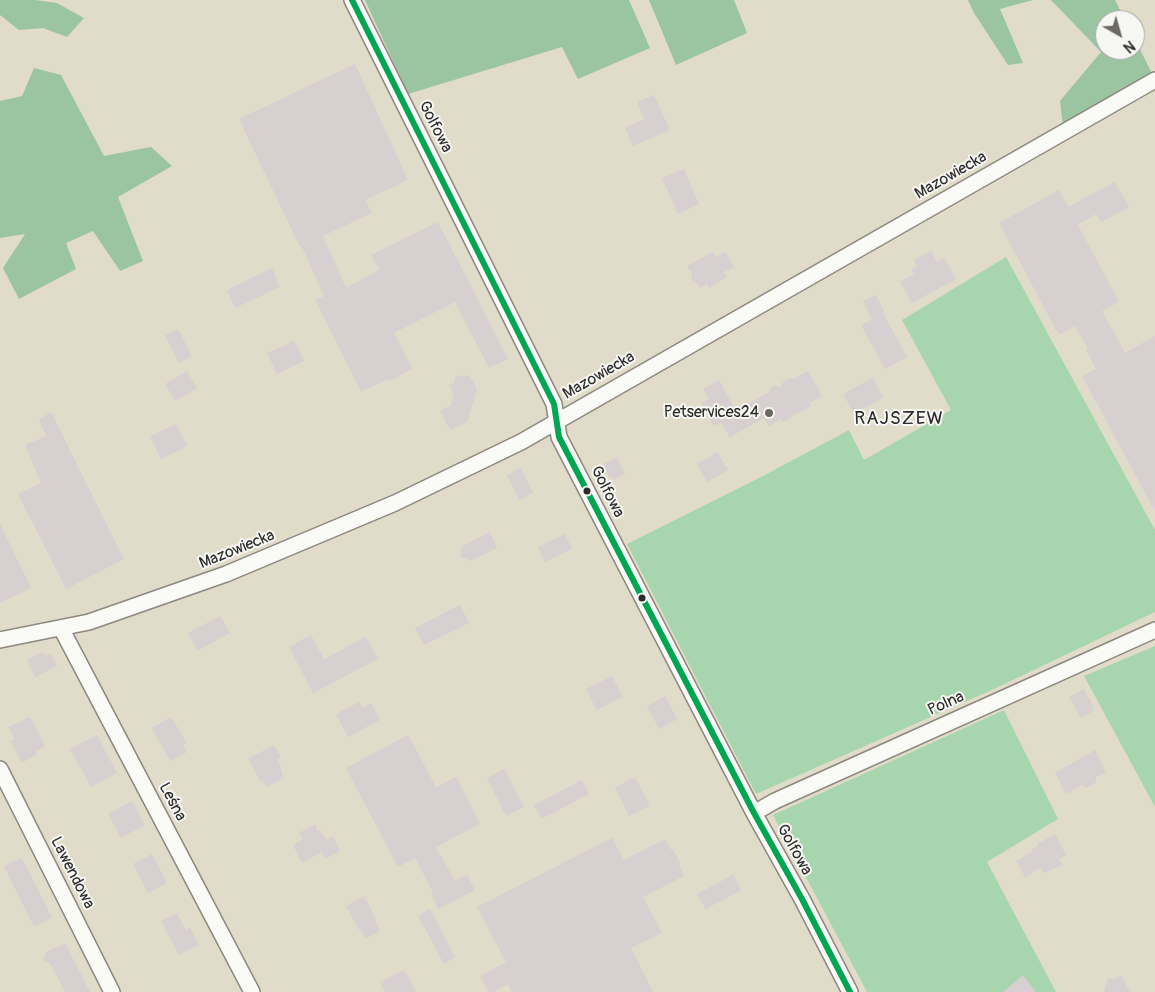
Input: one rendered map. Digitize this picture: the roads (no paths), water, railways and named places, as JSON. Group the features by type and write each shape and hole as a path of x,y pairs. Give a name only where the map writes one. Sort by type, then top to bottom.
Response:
{"street":[{"name":"Golfowa","path":"352,0 554,404 558,420 559,437 754,813 802,899 850,992"},
{"name":"Mazowiecka","path":"0,640 89,622 226,574 395,503 521,442 1155,80"},
{"name":"Leśna","path":"61,628 252,992"},
{"name":"Polna","path":"754,813 784,797 1155,630"},
{"name":"Lawendowa","path":"0,769 112,992"}],"place":[{"name":"Petservices24","path":"769,413"}],"district":[{"name":"RAJSZEW","path":"899,419"}]}
